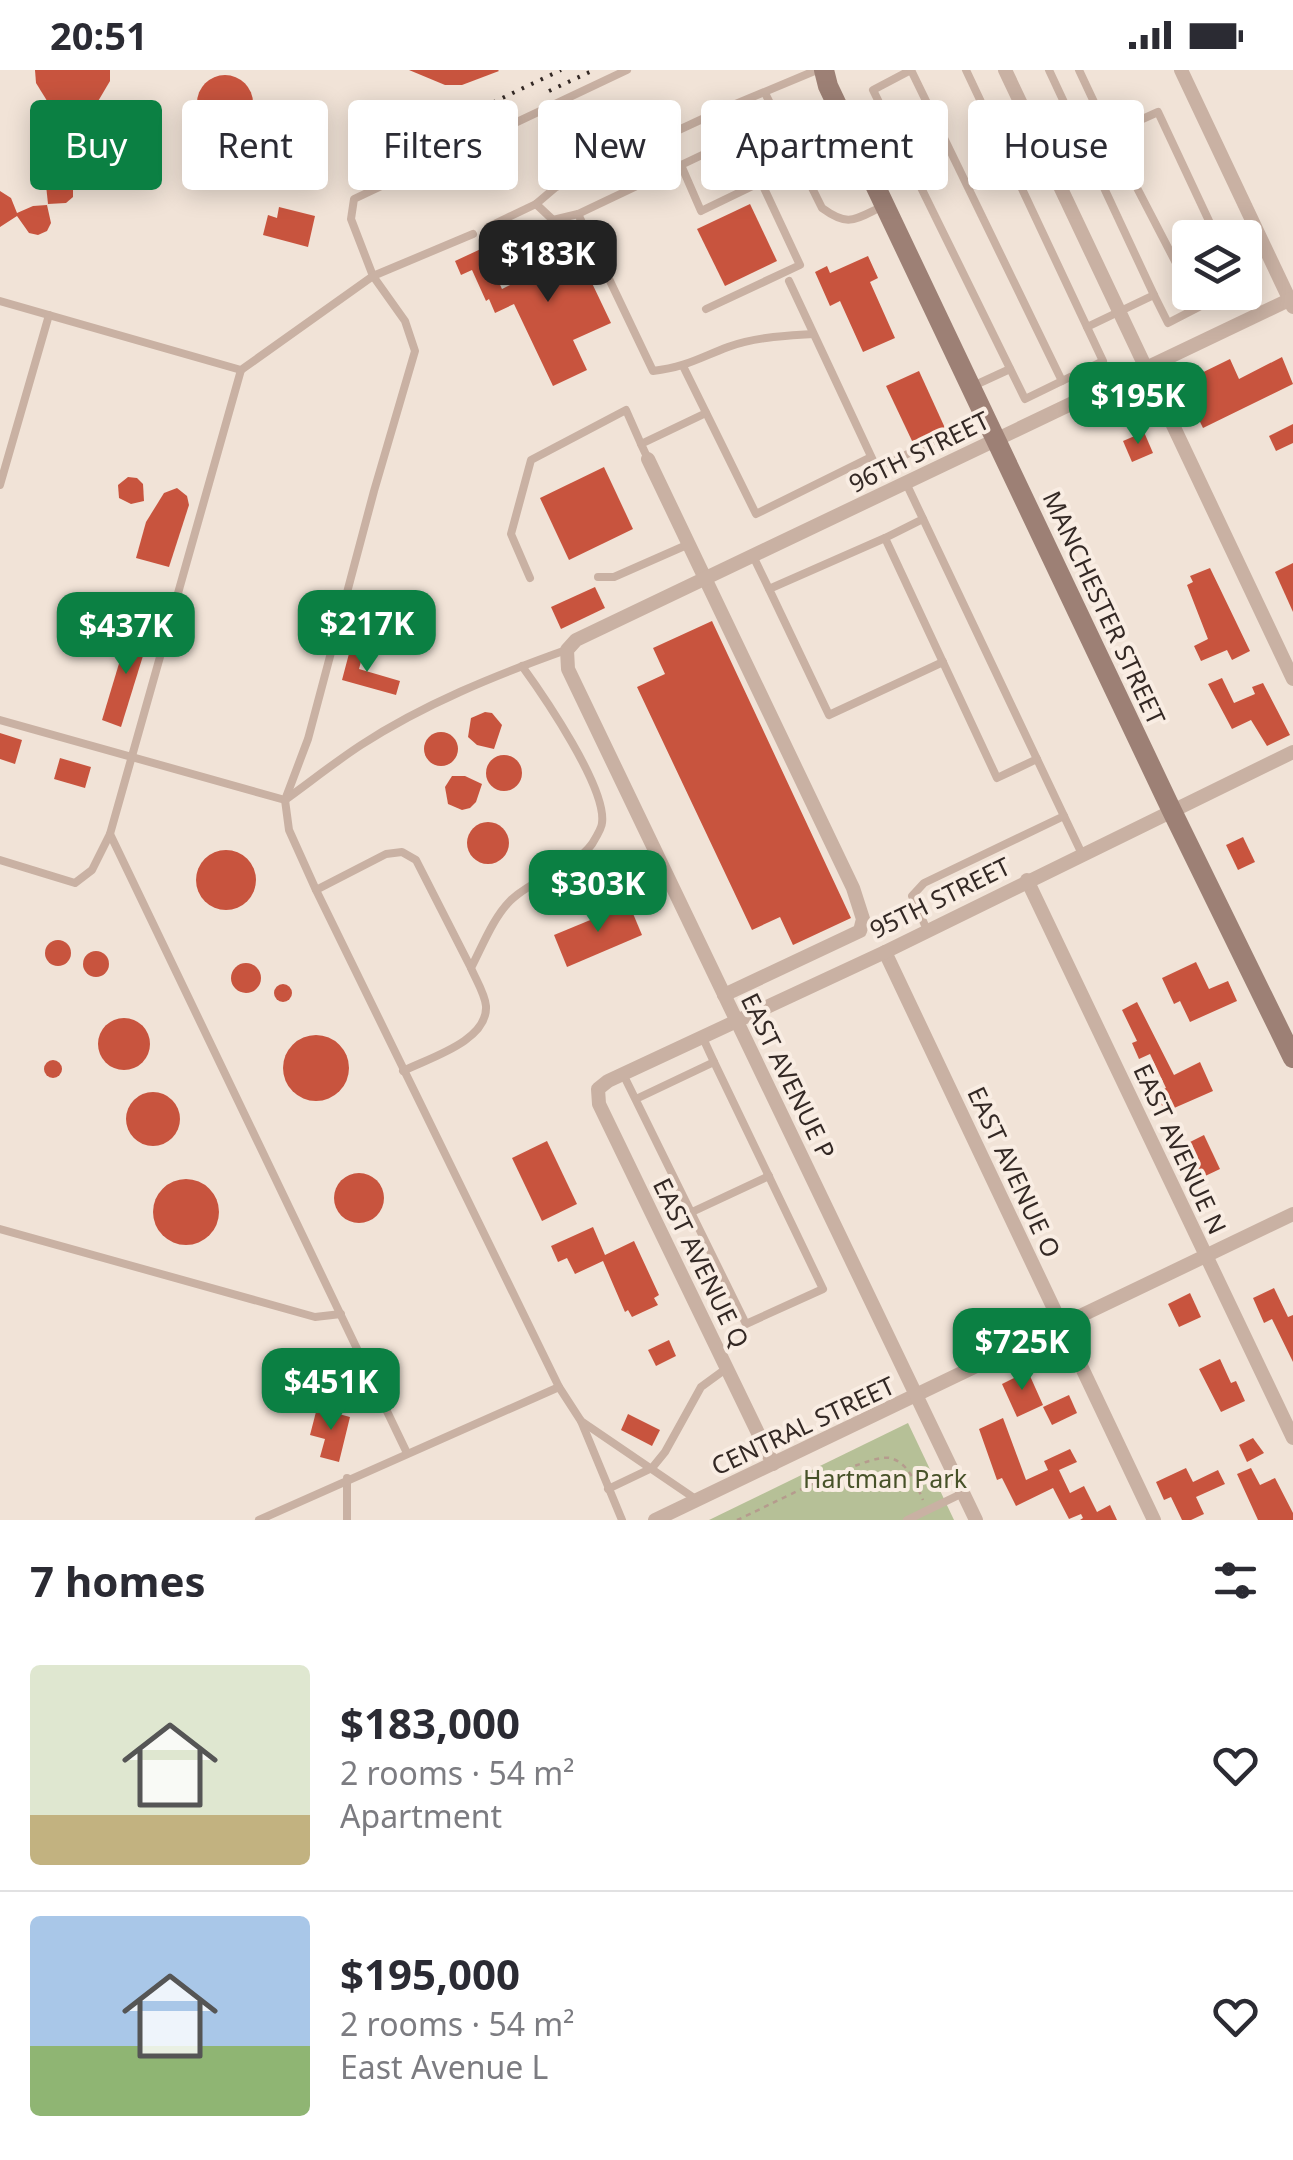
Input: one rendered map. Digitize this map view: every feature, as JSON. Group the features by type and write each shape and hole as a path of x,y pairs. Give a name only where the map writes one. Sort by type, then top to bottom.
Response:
{"street":[{"name":"MANCHESTER STREET","path":"820,70 834,100"},
{"path":"1005,70 1293,679"},
{"path":"1180,70 1292,302"},
{"name":"MANCHESTER STREET","path":"877,190 1293,1058"},
{"name":"96TH STREET","path":"567,650 576,640 1145,368 1292,302"},
{"path":"648,459 853,888 863,919 860,931 724,995"},
{"name":"EAST AVENUE P","path":"567,650 568,669 976,1520"},
{"name":"95TH STREET","path":"606,1082 885,952 1293,752"},
{"name":"EAST AVENUE N","path":"1027,880 1293,1438"},
{"path":"832,944 843,970"},
{"name":"EAST AVENUE O","path":"885,952 1154,1520"},
{"name":"EAST AVENUE Q","path":"606,1082 598,1089 599,1104 773,1464"},
{"name":"CENTRAL STREET","path":"655,1520 1293,1214"}],"lane":[{"path":"622,1520 581,1421 559,1387 316,890 290,830 285,800 308,739 374,490 416,351 405,321 373,276 351,219 354,199 627,70"},
{"path":"488,227 536,204 556,187 726,108 820,70"},
{"path":"877,100 872,90 911,70 1062,381"},
{"path":"922,190 1025,399 1103,362 966,70"},
{"path":"1049,70 1168,324 1195,310"},
{"path":"1079,70 1093,100"},
{"path":"765,94 822,208 839,220 850,221 885,206"},
{"path":"1144,118 1158,112 1209,220"},
{"path":"701,156 681,165 701,211 744,190"},
{"path":"536,204 553,220 578,214 628,190"},
{"path":"706,310 800,265 765,190"},
{"path":"1138,190 1172,255"},
{"path":"578,214 653,371 683,366 762,338 813,334"},
{"path":"0,860 75,883 92,870 110,834 241,370 373,276 473,234"},
{"path":"789,281 877,469 946,435"},
{"path":"1087,327 1154,295"},
{"path":"0,300 241,370"},
{"path":"0,485 49,315"},
{"path":"683,366 756,514 871,457"},
{"path":"972,386 1010,369"},
{"path":"530,578 510,534 531,460 626,410 648,459"},
{"path":"641,444 706,414"},
{"path":"906,483 1082,854"},
{"path":"769,589 923,519"},
{"path":"885,538 997,778 1037,759"},
{"path":"598,577 614,577 688,544"},
{"path":"753,556 829,715 943,662"},
{"path":"285,800 362,744 440,702 567,650"},
{"path":"471,968 510,901 592,845 602,823 598,796 554,711 522,666"},
{"path":"0,720 285,800"},
{"path":"927,930 912,896 924,883 1064,816"},
{"path":"110,834 407,1453"},
{"path":"316,890 386,854 402,852 416,860 471,968 486,1004 484,1022 469,1038 403,1070"},
{"path":"622,1074 746,1324 824,1289 702,1036"},
{"path":"636,1100 714,1062"},
{"path":"692,1212 769,1176"},
{"path":"0,1228 314,1317 341,1314"},
{"path":"608,1489 652,1468 666,1452 701,1388 726,1368"},
{"path":"259,1520 559,1387"},
{"path":"581,1421 698,1500"},
{"path":"347,1478 347,1520"},
{"path":"907,1520 964,1493"}],"path":[{"path":"737,1520 874,1458 888,1458 908,1470 927,1510"}],"green space":[{"name":"Hartman Park","path":"908,1423 954,1520 709,1520"}],"building":[{"path":"35,70 110,70 110,81 99,100 47,100 36,83"},
{"path":"409,70 499,71 462,85 445,85"},
{"path":"225,75 236,77 251,92 252,100 198,100 205,83"},
{"path":"47,190 73,190 73,197 66,203 48,204"},
{"path":"0,191 11,198 17,213 47,205 51,223 47,231 29,233 17,216 0,227"},
{"path":"750,204 777,261 725,286 697,229"},
{"path":"279,207 315,216 308,247 263,235 268,215 277,218"},
{"path":"570,237 611,323 573,340 587,370 553,386 514,304 495,313 472,270 461,275 455,261 483,248 502,289 543,269 536,254"},
{"path":"868,256 878,278 870,282 895,338 863,352 840,301 830,306 815,272 827,266 830,273"},
{"path":"1282,357 1293,384 1203,428 1181,383 1230,359 1239,379"},
{"path":"919,371 945,428 913,443 886,386"},
{"path":"1293,424 1293,443 1276,451 1269,436"},
{"path":"1144,432 1153,453 1132,462 1123,441"},
{"path":"604,467 633,529 569,560 540,498"},
{"path":"128,477 143,484 144,501 131,504 119,498 118,485"},
{"path":"177,488 187,496 189,505 169,567 136,558 146,522 164,493"},
{"path":"1293,563 1293,612 1275,572"},
{"path":"1210,568 1250,651 1232,660 1227,650 1201,661 1194,646 1208,639 1187,585 1193,582 1190,576"},
{"path":"595,587 605,608 561,629 551,607"},
{"path":"712,621 851,918 793,945 780,917 752,930 637,687 665,674 653,648"},
{"path":"130,627 150,633 121,727 102,720"},
{"path":"351,646 364,650 359,669 400,681 396,695 342,680"},
{"path":"1222,678 1234,703 1255,694 1252,687 1263,683 1290,735 1267,746 1251,720 1232,729 1208,684"},
{"path":"492,713 502,725 494,749 477,745 468,737 471,718"},
{"path":"441,732 453,737 458,749 453,761 441,766 429,761 424,749 429,737"},
{"path":"0,733 22,740 15,764 0,759"},
{"path":"504,755 516,761 522,773 516,785 504,791 492,785 486,773 492,761"},
{"path":"60,758 91,767 85,788 54,779"},
{"path":"452,776 465,776 482,784 470,808 462,810 448,804 445,787"},
{"path":"488,822 503,828 509,843 503,858 488,864 473,858 467,843 473,828"},
{"path":"1243,837 1255,862 1238,870 1226,845"},
{"path":"226,850 247,859 256,880 247,901 226,910 205,901 196,880 205,859"},
{"path":"629,904 642,935 567,967 554,935"},
{"path":"58,940 67,944 71,953 67,962 58,966 49,962 45,953 49,944"},
{"path":"96,951 105,955 109,964 105,973 96,977 87,973 83,964 87,955"},
{"path":"1196,962 1209,989 1228,981 1237,1001 1190,1022 1180,1001 1174,1004 1162,978"},
{"path":"246,963 257,967 261,978 257,989 246,993 235,989 231,978 235,967"},
{"path":"283,984 292,993 283,1002 274,993"},
{"path":"1137,1002 1174,1075 1200,1062 1213,1091 1165,1112 1156,1093 1166,1088 1150,1054 1139,1059 1132,1043 1137,1041 1122,1010"},
{"path":"124,1018 143,1025 150,1044 143,1063 124,1070 105,1063 98,1044 105,1025"},
{"path":"316,1035 339,1045 349,1068 339,1091 316,1101 293,1091 283,1068 293,1045"},
{"path":"53,1060 62,1069 53,1078 44,1069"},
{"path":"153,1092 172,1100 180,1119 172,1138 153,1146 134,1138 126,1119 134,1100"},
{"path":"1204,1135 1220,1169 1201,1178 1184,1145"},
{"path":"547,1141 577,1204 542,1221 512,1158"},
{"path":"349,1174 369,1174 383,1188 383,1208 369,1222 349,1222 335,1208 335,1188"},
{"path":"186,1179 209,1189 219,1212 209,1235 186,1245 163,1235 153,1212 163,1189"},
{"path":"593,1227 605,1255 634,1241 659,1295 654,1298 658,1305 632,1317 628,1310 625,1312 603,1261 575,1274 567,1258 558,1262 551,1246"},
{"path":"1274,1288 1288,1317 1293,1315 1293,1362 1272,1319 1264,1323 1253,1298"},
{"path":"1190,1293 1201,1317 1179,1327 1168,1304"},
{"path":"669,1340 676,1356 656,1366 648,1350"},
{"path":"1220,1359 1245,1401 1221,1412 1199,1369"},
{"path":"1026,1367 1043,1405 1017,1417 1002,1384"},
{"path":"1069,1395 1077,1413 1052,1425 1043,1407"},
{"path":"317,1408 350,1417 339,1462 320,1457 325,1439 310,1435"},
{"path":"628,1414 660,1430 652,1446 621,1430"},
{"path":"1003,1418 1026,1480 1048,1470 1044,1461 1070,1449 1077,1462 1059,1470 1070,1493 1084,1486 1097,1512 1110,1505 1117,1520 1080,1520 1081,1514 1069,1519 1053,1488 1016,1506 1002,1478 997,1480 979,1429"},
{"path":"1253,1438 1264,1453 1247,1462 1239,1445"},
{"path":"1186,1468 1193,1482 1218,1470 1225,1484 1196,1497 1204,1514 1191,1520 1182,1520 1171,1497 1164,1500 1156,1482"},
{"path":"1251,1468 1260,1485 1275,1478 1293,1520 1258,1520 1237,1474"}],"railway":[{"path":"498,100 561,70"},
{"path":"549,91 594,70"}]}
